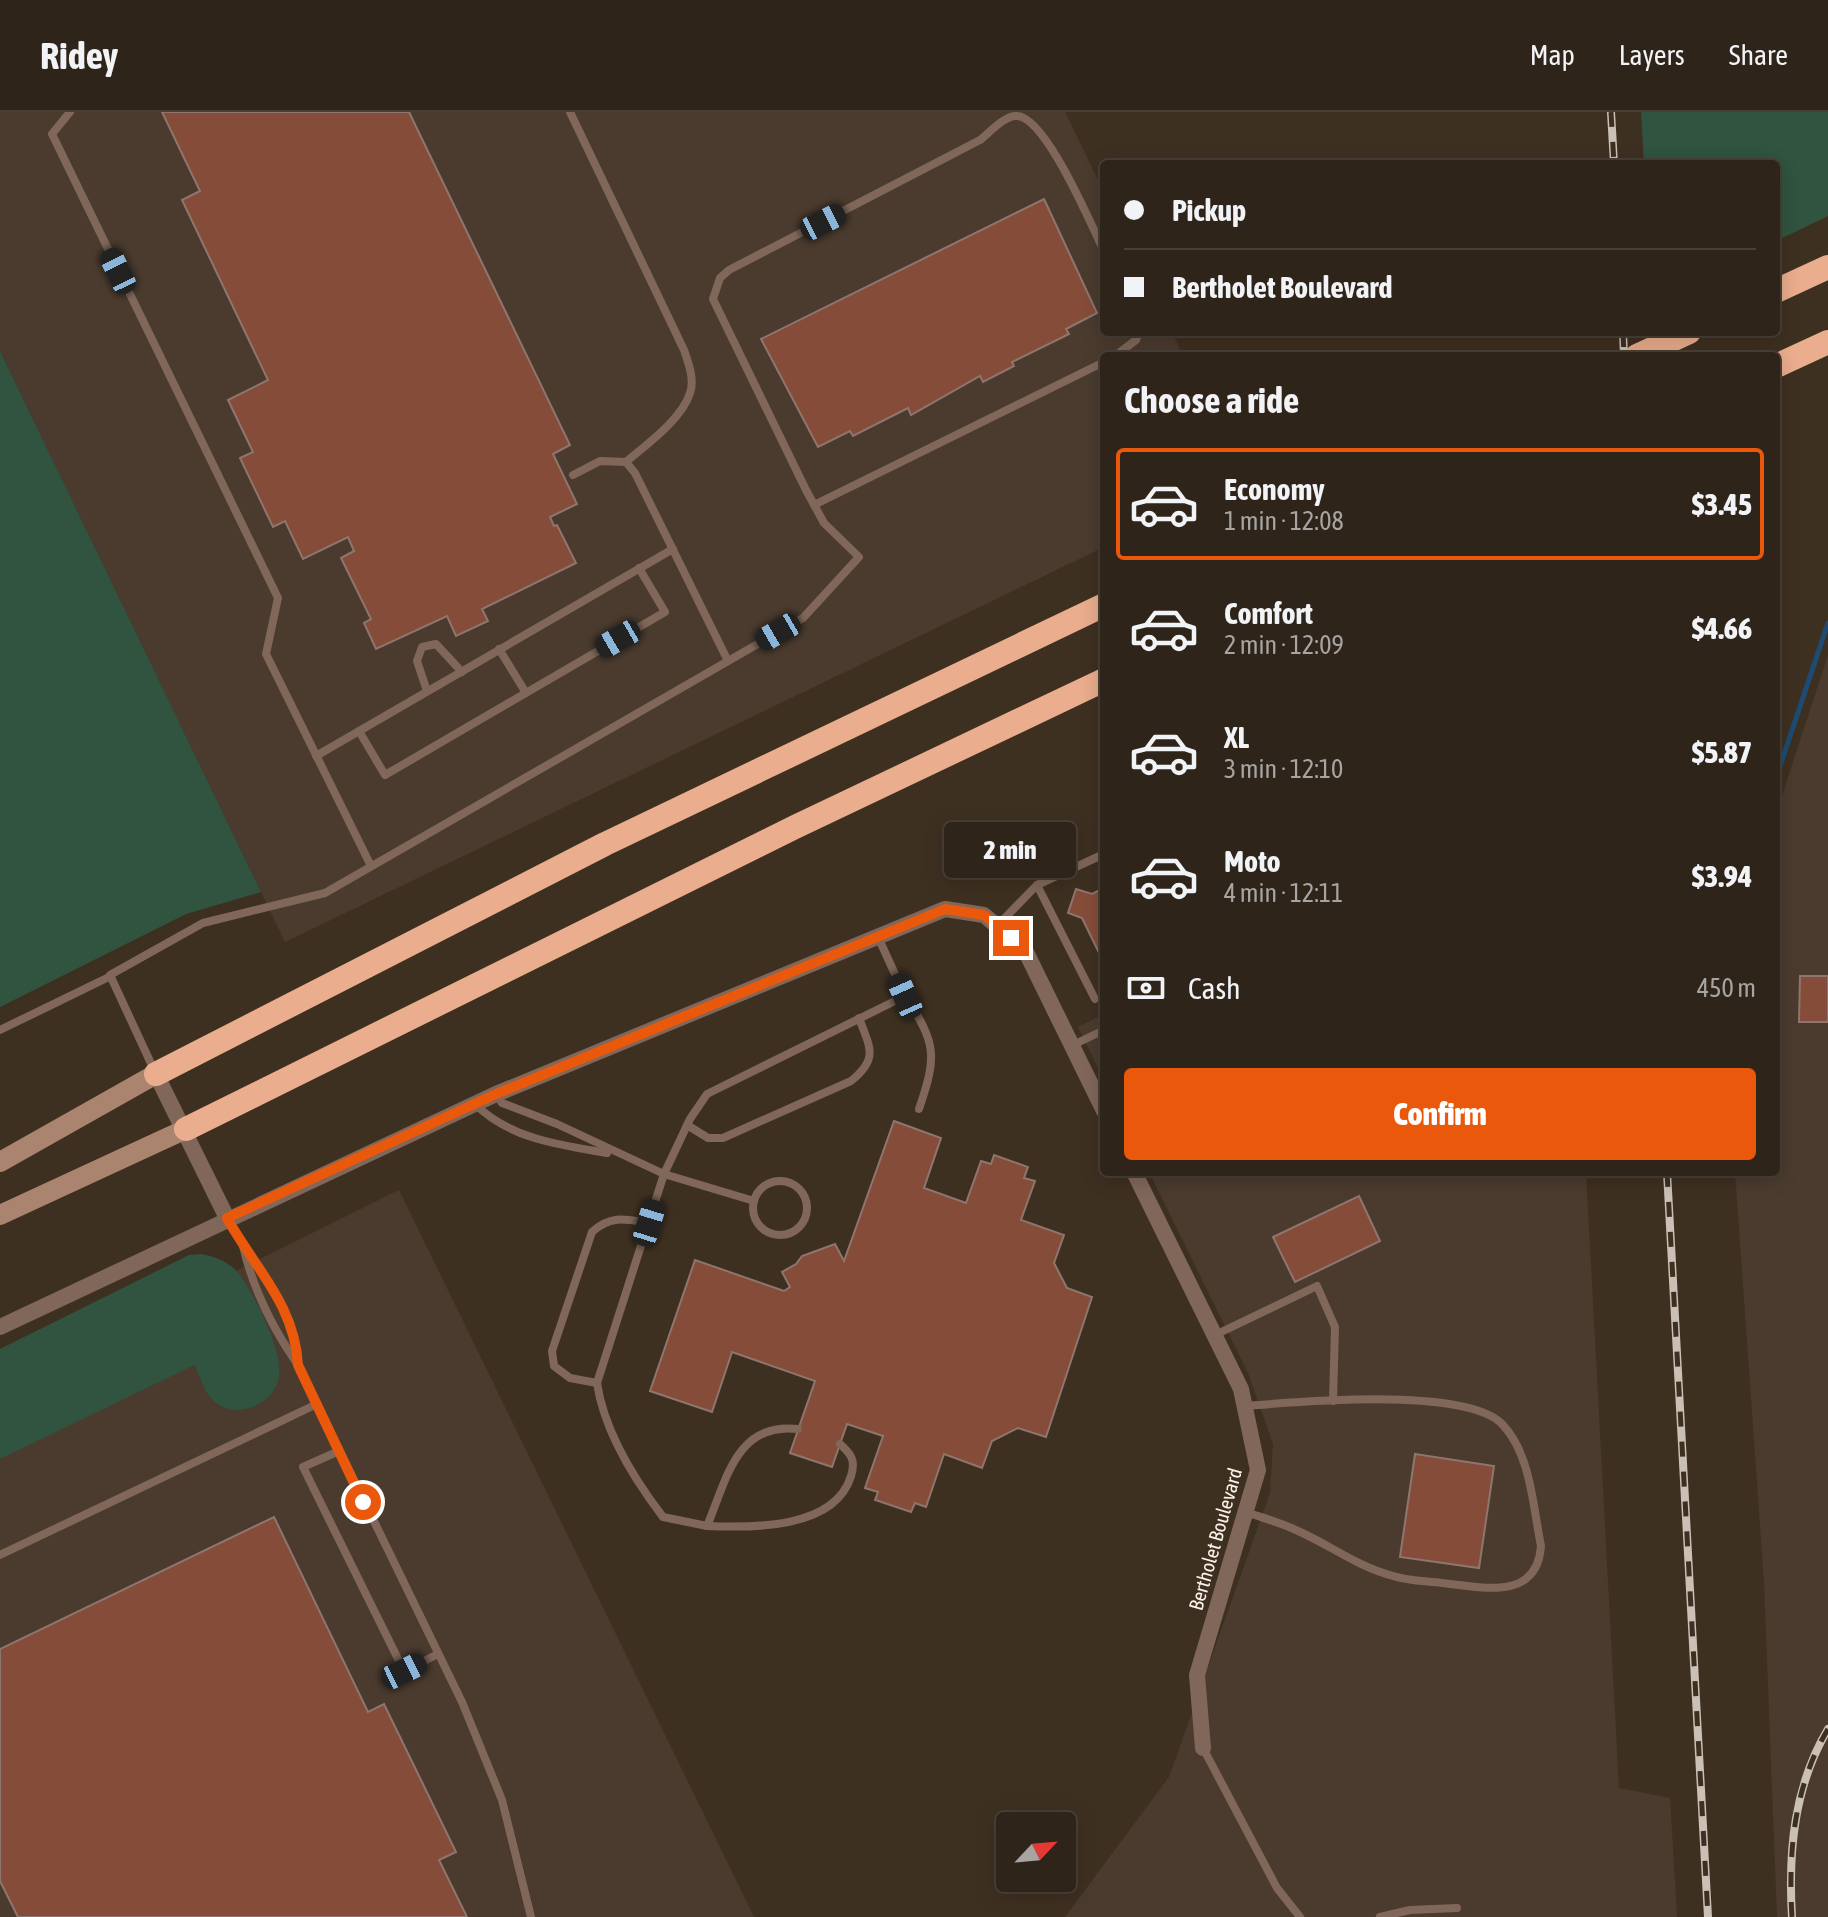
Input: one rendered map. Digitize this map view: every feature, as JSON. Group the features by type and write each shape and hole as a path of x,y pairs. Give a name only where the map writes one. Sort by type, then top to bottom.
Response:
{"highway":[{"path":"1780,289 1828,267"},
{"path":"1646,352 1680,336"},
{"path":"1780,364 1828,342"},
{"path":"156,1074 605,844 1100,607"},
{"path":"186,1129 768,840 1100,682"}],"main road":[{"path":"0,1162 156,1074"},
{"path":"0,1215 186,1129"}],"street":[{"path":"0,1327 496,1094 945,909 984,915 1025,950 1100,1103"},
{"path":"156,1074 186,1129 227,1218"},
{"name":"Bertholet Boulevard","path":"1136,1176 1241,1389 1258,1470 1197,1675 1203,1748"}],"lane":[{"path":"70,112 52,134 278,598 266,654 371,866"},
{"path":"570,112 684,350 691,390 684,404 626,462 600,461 573,475"},
{"path":"0,1030 111,976 203,923 325,893 803,618 859,557 841,542 814,505 713,299 720,278 729,270 980,140 1011,117 1019,116 1030,121 1047,142 1100,243"},
{"path":"1120,352 1138,336"},
{"path":"814,505 1100,364"},
{"path":"626,462 635,473 728,661"},
{"path":"316,756 673,549"},
{"path":"359,731 385,775 526,693 665,612 639,568"},
{"path":"427,691 417,661 422,647 436,644 462,672"},
{"path":"499,649 526,693"},
{"path":"997,926 1037,885 1100,856"},
{"path":"1037,885 1095,999"},
{"path":"878,937 905,996 925,1025 930,1043 933,1067 919,1109"},
{"path":"111,976 156,1074"},
{"path":"840,1444 851,1454 854,1466 847,1488 834,1504 813,1515 735,1527 707,1526 663,1517 644,1492 601,1409 597,1383 664,1174 687,1125 707,1094 905,996"},
{"path":"687,1125 708,1138 723,1138 851,1081 866,1068 871,1052 859,1018"},
{"path":"1072,1046 1100,1032"},
{"path":"496,1094 502,1103 557,1124 664,1174 754,1201"},
{"path":"475,1104 490,1118 546,1143 616,1154"},
{"path":"780,1181 789,1183 802,1194 807,1211 792,1232 775,1235 754,1218 754,1201 763,1186 780,1181"},
{"path":"227,1218 243,1246 264,1269 297,1340 298,1365"},
{"path":"597,1383 570,1378 554,1366 552,1351 592,1232 604,1221 620,1218 649,1223"},
{"path":"243,1246 250,1276 285,1346 298,1365 462,1702 502,1800 531,1917"},
{"path":"1214,1335 1317,1286 1335,1327 1333,1401"},
{"path":"1245,1407 1333,1401 1434,1402 1485,1412 1502,1423 1518,1446 1541,1546 1540,1561 1531,1574 1516,1585 1495,1589 1394,1577 1336,1554 1299,1531 1246,1512"},
{"path":"0,1555 317,1404"},
{"path":"707,1526 742,1447 758,1434 776,1426 798,1429"},
{"path":"339,1451 303,1467 404,1671 438,1654"},
{"path":"1203,1748 1277,1888 1300,1917"},
{"path":"1380,1917 1410,1910 1457,1908"}],"shaded area":[{"path":"0,112 1065,112 1100,184 1100,336 1174,336 1181,352 1100,352 1100,549 285,942 0,351"},
{"path":"1828,655 1828,1917 1777,1917 1764,1581 1735,1176 1780,1176 1780,802"},
{"path":"1100,1016 1100,1072 1078,1027"},
{"path":"1151,1176 1586,1176 1619,1788 1670,1798 1677,1917 1065,1917 1169,1777 1270,1493 1273,1444 1248,1373"},
{"path":"399,1190 754,1917 0,1917 0,1388"}],"green space":[{"path":"1641,112 1828,112 1828,216 1780,239 1780,160 1644,160"},
{"path":"0,351 261,892 186,914 0,1007"},
{"path":"202,1254 231,1266 260,1309 279,1366 279,1377 269,1396 251,1408 240,1410 220,1405 208,1395 194,1365 0,1459 0,1349 189,1255"}],"building":[{"path":"162,112 409,112 570,445 553,454 577,504 550,517 576,563 482,609 488,621 456,636 447,616 376,649 364,623 371,619 341,558 354,551 348,537 303,559 285,521 273,527 240,458 253,452 228,400 268,380 182,200 200,191"},
{"path":"1044,199 1097,313 1066,329 1069,334 1012,362 1014,366 983,382 980,376 911,415 908,408 853,436 850,431 818,447 761,339"},
{"path":"1076,889 1092,894 1100,890 1100,955 1082,918 1068,913"},
{"path":"1800,976 1828,976 1828,1022 1799,1022"},
{"path":"894,1121 941,1138 924,1188 966,1203 981,1161 991,1164 994,1155 1028,1167 1024,1178 1035,1181 1021,1220 1064,1235 1054,1263 1067,1288 1092,1297 1046,1437 1018,1428 992,1441 982,1468 944,1454 926,1507 915,1503 911,1512 875,1500 878,1492 865,1488 883,1436 847,1424 832,1467 790,1453 815,1381 732,1352 712,1412 650,1391 695,1260 784,1291 790,1287 782,1272 796,1264 802,1256 835,1244 844,1261"},
{"path":"1359,1196 1380,1241 1295,1282 1273,1237"},
{"path":"1415,1454 1494,1466 1479,1568 1400,1557"},
{"path":"274,1517 368,1712 384,1704 456,1852 439,1860 467,1917 18,1917 0,1881 0,1649"}],"waterway":[{"path":"1780,766 1828,623"}],"railway":[{"path":"1611,112 1614,160"},
{"path":"1623,336 1624,352"},
{"path":"1667,1176 1708,1917"},
{"path":"1792,1917 1791,1868 1796,1820 1807,1773 1828,1729"}],"route":[{"path":"363,1502 298,1365 297,1340 264,1269 243,1246 227,1218 496,1094 945,909 984,915 1011,938"}]}
